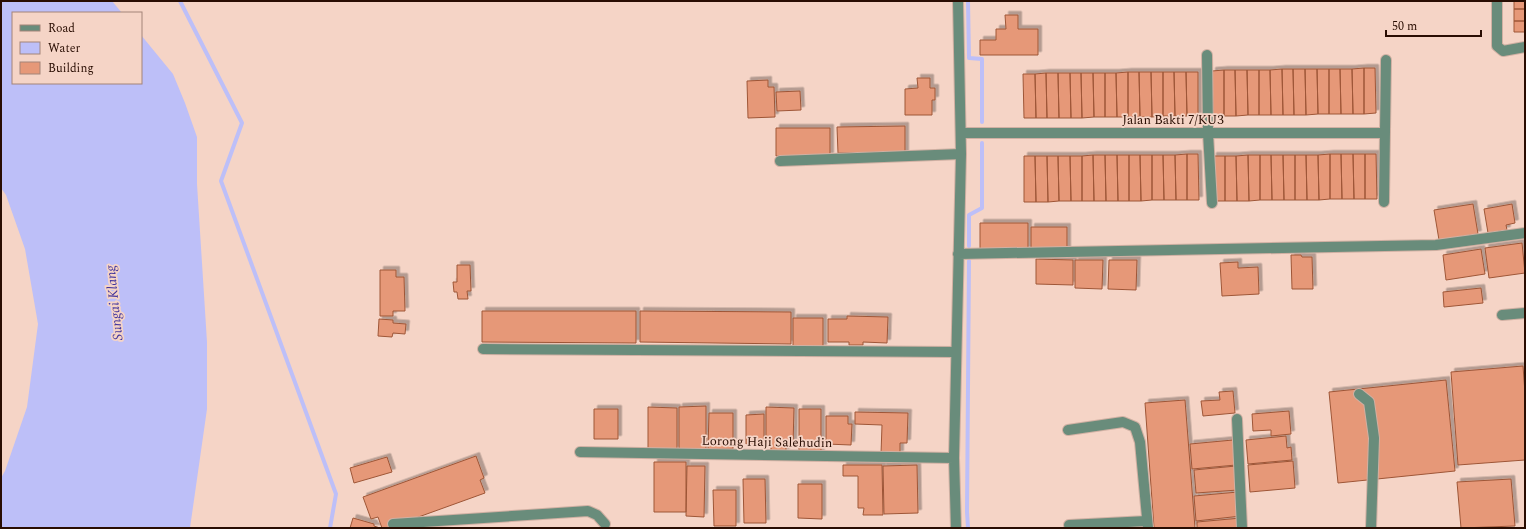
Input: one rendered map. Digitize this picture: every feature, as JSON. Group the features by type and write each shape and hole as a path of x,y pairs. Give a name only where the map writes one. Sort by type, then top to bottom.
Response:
{"street":[{"path":"956,528 954,458 961,154 958,1"},
{"path":"1497,1 1497,46 1503,51 1525,47"},
{"path":"1207,55 1208,133 1212,203"},
{"path":"1384,202 1386,60"},
{"name":"Jalan Bakti 7/KU3","path":"961,133 1385,133"},
{"path":"780,162 961,154"},
{"path":"958,254 1436,245 1525,233"},
{"path":"1502,315 1525,313"},
{"path":"483,349 956,352"},
{"path":"1359,394 1370,402 1374,438 1371,528"},
{"path":"1237,419 1242,528"},
{"path":"1068,430 1123,422 1135,427 1140,442 1147,524 1069,525"},
{"name":"Lorong Haji Salehudin","path":"580,452 954,458"},
{"path":"393,524 588,510 598,515 605,527"}],"water":[{"name":"Sungai Klang","path":"1,1 112,1 121,12 12,12 12,84 142,84 142,36 173,74 185,103 197,137 197,184 207,342 207,409 190,528 1,528 1,478 5,471 27,407 38,324 25,249 6,195 1,188"}],"building":[{"path":"1514,1 1525,1 1525,9 1514,9"},
{"path":"1514,9 1525,9 1525,21 1514,21"},
{"path":"1005,15 1018,15 1018,29 1038,29 1038,55 980,55 980,40 996,40 996,29 1006,29"},
{"path":"1514,21 1525,21 1525,32 1514,32"},
{"path":"1364,68 1364,114 1353,114 1352,69"},
{"path":"1364,68 1375,68 1376,113 1364,114"},
{"path":"1282,69 1283,115 1271,115 1270,70"},
{"path":"1282,69 1293,69 1294,115 1283,115"},
{"path":"1293,69 1305,69 1306,115 1294,115"},
{"path":"1305,69 1317,69 1318,114 1306,115"},
{"path":"1317,69 1329,69 1329,114 1318,114"},
{"path":"1329,69 1340,69 1341,114 1329,114"},
{"path":"1340,69 1352,69 1353,114 1341,114"},
{"path":"1224,70 1224,116 1213,116 1212,71"},
{"path":"1224,70 1235,70 1236,116 1224,116"},
{"path":"1235,70 1247,70 1248,115 1236,116"},
{"path":"1247,70 1259,70 1259,115 1248,115"},
{"path":"1259,70 1270,70 1271,115 1259,115"},
{"path":"1128,72 1139,72 1140,117 1128,117"},
{"path":"1128,72 1128,117 1117,117 1116,73"},
{"path":"1139,72 1151,72 1152,117 1140,117"},
{"path":"1151,72 1163,72 1163,116 1152,117"},
{"path":"1163,72 1174,72 1175,116 1163,116"},
{"path":"1174,72 1186,72 1187,116 1175,116"},
{"path":"1186,72 1198,72 1198,116 1187,116"},
{"path":"1046,73 1058,73 1059,118 1047,118"},
{"path":"1046,73 1047,118 1036,118 1035,74"},
{"path":"1058,73 1070,73 1071,118 1059,118"},
{"path":"1070,73 1081,73 1082,118 1071,118"},
{"path":"1081,73 1093,73 1094,117 1082,118"},
{"path":"1093,73 1105,73 1105,117 1094,117"},
{"path":"1105,73 1116,73 1117,117 1105,117"},
{"path":"1023,74 1035,74 1036,118 1024,118"},
{"path":"917,78 930,78 930,88 935,88 935,100 932,100 932,115 905,115 905,89 918,88"},
{"path":"768,80 768,87 774,87 775,117 748,118 747,81"},
{"path":"800,91 801,110 777,111 776,92"},
{"path":"905,126 905,159 892,152 838,153 837,127"},
{"path":"776,128 830,128 830,156 776,156"},
{"path":"1187,154 1198,154 1199,200 1187,200"},
{"path":"1187,154 1187,200 1176,200 1175,155"},
{"path":"1330,154 1330,199 1319,200 1318,155"},
{"path":"1330,154 1341,154 1342,199 1330,199"},
{"path":"1341,154 1353,154 1354,199 1342,199"},
{"path":"1353,154 1365,154 1365,199 1354,199"},
{"path":"1365,154 1376,154 1377,199 1365,199"},
{"path":"1093,155 1105,155 1106,201 1094,201"},
{"path":"1093,155 1094,201 1082,201 1082,156"},
{"path":"1105,155 1117,155 1118,201 1106,201"},
{"path":"1117,155 1129,155 1129,201 1118,201"},
{"path":"1129,155 1140,155 1141,201 1129,201"},
{"path":"1140,155 1152,155 1152,200 1141,201"},
{"path":"1152,155 1163,155 1164,200 1152,200"},
{"path":"1163,155 1175,155 1176,200 1164,200"},
{"path":"1248,155 1249,201 1237,201 1236,156"},
{"path":"1248,155 1260,155 1260,200 1249,201"},
{"path":"1260,155 1271,155 1272,200 1260,200"},
{"path":"1271,155 1283,155 1284,200 1272,200"},
{"path":"1283,155 1295,155 1295,200 1284,200"},
{"path":"1295,155 1306,155 1307,200 1295,200"},
{"path":"1306,155 1318,155 1319,200 1307,200"},
{"path":"1024,156 1035,156 1036,202 1024,202"},
{"path":"1035,156 1047,156 1048,202 1036,202"},
{"path":"1047,156 1058,156 1059,201 1048,202"},
{"path":"1058,156 1070,156 1071,201 1059,201"},
{"path":"1070,156 1082,156 1082,201 1071,201"},
{"path":"1213,156 1225,156 1225,201 1213,201"},
{"path":"1225,156 1236,156 1237,201 1225,201"},
{"path":"1473,204 1478,234 1439,240 1434,210"},
{"path":"1512,204 1515,223 1506,225 1507,230 1488,233 1484,209"},
{"path":"980,223 1028,223 1028,250 980,250"},
{"path":"1031,227 1067,227 1067,250 1031,250"},
{"path":"1522,243 1525,273 1489,278 1485,248"},
{"path":"1481,249 1485,274 1446,280 1443,255"},
{"path":"1291,255 1312,257 1313,289 1292,289"},
{"path":"1036,259 1073,260 1073,285 1036,284"},
{"path":"1075,260 1103,260 1102,289 1075,288"},
{"path":"1109,260 1137,260 1136,290 1108,289"},
{"path":"1238,262 1238,268 1258,267 1259,294 1222,296 1220,263"},
{"path":"457,265 470,265 471,291 467,291 468,299 458,299 457,292 454,292 453,282 457,282"},
{"path":"380,270 396,270 396,277 404,277 405,311 393,311 393,316 380,316"},
{"path":"1481,288 1483,303 1444,307 1443,292"},
{"path":"482,311 636,311 636,343 482,342"},
{"path":"640,311 791,312 791,344 640,342"},
{"path":"847,316 888,317 887,343 863,342 863,345 849,345 849,342 828,342 828,319 847,319"},
{"path":"793,318 823,318 823,348 793,347"},
{"path":"379,319 393,320 393,323 406,324 405,334 393,333 392,337 378,336"},
{"path":"1523,366 1525,393 1525,460 1458,465 1451,372"},
{"path":"1446,380 1455,471 1338,483 1329,392"},
{"path":"1233,391 1235,413 1203,416 1201,401 1220,400 1219,392"},
{"path":"1185,400 1195,528 1154,528 1145,403"},
{"path":"706,406 706,450 679,450 679,407"},
{"path":"648,407 677,408 677,450 648,450"},
{"path":"766,407 794,408 793,445 786,445 786,452 771,452 771,444 766,444"},
{"path":"594,409 618,409 618,439 594,439"},
{"path":"799,409 821,409 821,453 799,453"},
{"path":"1289,411 1291,434 1271,436 1271,430 1253,431 1252,414"},
{"path":"855,412 908,413 907,443 900,443 900,454 881,454 882,425 855,424"},
{"path":"709,413 733,413 733,449 708,449"},
{"path":"764,414 764,444 746,444 746,415"},
{"path":"826,416 848,416 848,424 852,424 851,445 826,444"},
{"path":"1286,436 1287,448 1291,447 1292,460 1248,464 1246,440"},
{"path":"1233,440 1236,465 1192,469 1190,444"},
{"path":"476,456 484,478 480,480 485,493 388,528 382,528 378,517 371,519 363,497"},
{"path":"387,457 392,472 354,483 350,468"},
{"path":"1293,461 1295,488 1250,492 1248,465"},
{"path":"654,462 686,462 686,512 654,512"},
{"path":"843,465 882,465 883,515 863,515 864,508 858,508 858,476 843,476"},
{"path":"917,465 918,513 884,514 883,466"},
{"path":"687,466 705,466 704,517 686,516"},
{"path":"1236,466 1238,490 1196,493 1194,470"},
{"path":"743,479 765,479 766,523 744,523"},
{"path":"1511,479 1515,526 1461,528 1457,482"},
{"path":"798,484 822,484 822,519 798,518"},
{"path":"713,490 736,490 736,526 714,526"},
{"path":"1238,492 1241,516 1196,521 1194,496"},
{"path":"353,518 374,524 374,526 380,528 350,528"},
{"path":"1241,518 1242,528 1197,528 1197,522"}],"waterway":[{"path":"180,1 242,123 221,181 336,494 330,528"},
{"path":"968,1 969,58 982,59 982,122"},
{"path":"969,246 969,215 982,208 982,143"},
{"path":"968,528 969,261"}]}
